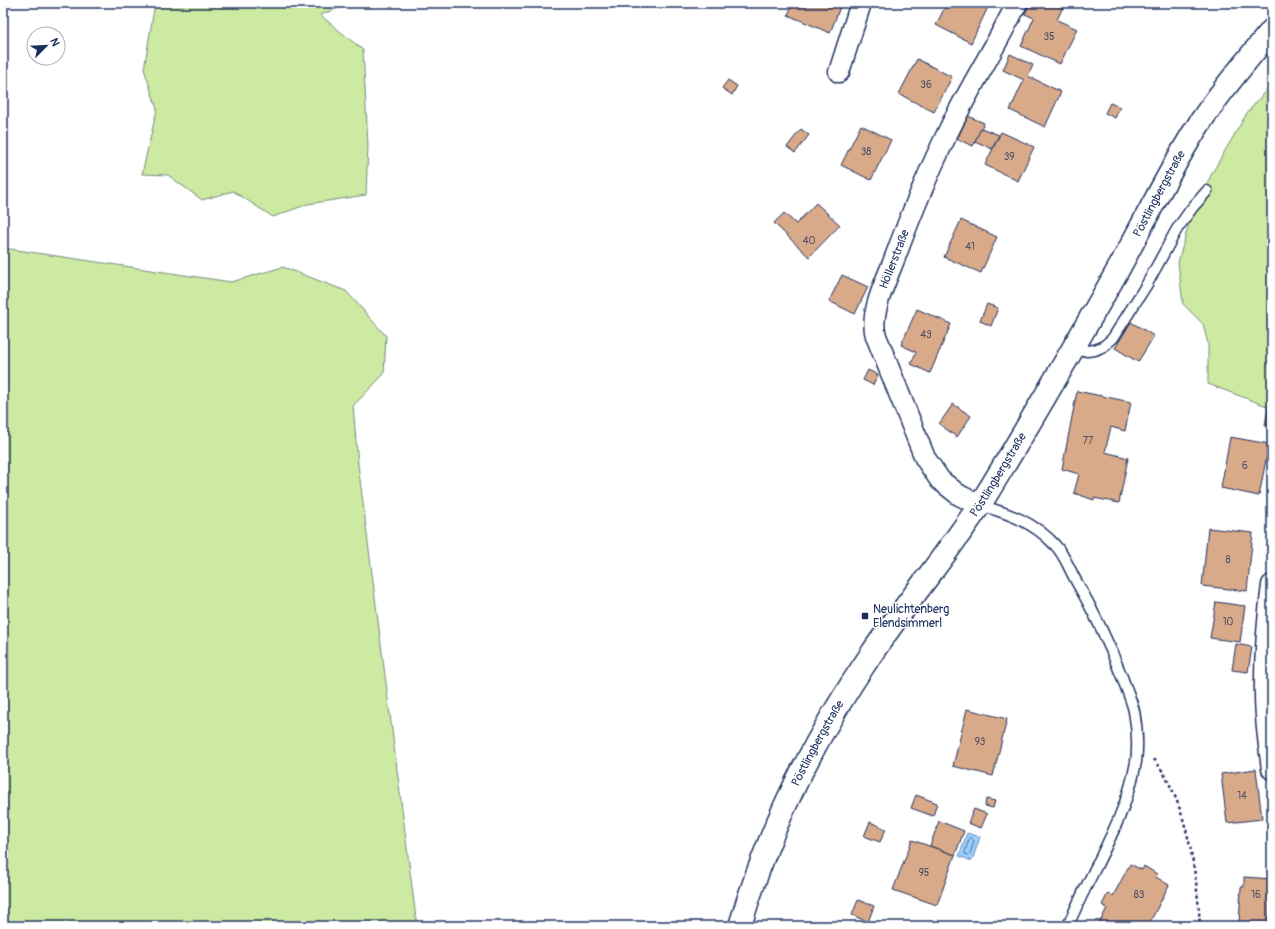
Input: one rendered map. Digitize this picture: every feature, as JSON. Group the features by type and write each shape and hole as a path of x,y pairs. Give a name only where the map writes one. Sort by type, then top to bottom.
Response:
{"main road":[{"name":"Pöstlingbergstraße","path":"740,926 754,880 773,830 786,800 813,749 872,653 963,529 978,505 1075,346 1136,238 1173,167 1200,122 1244,62 1272,30"}],"street":[{"path":"839,72 861,3"},
{"name":"Höllerstraße","path":"978,505 959,495 940,480 925,458 876,336 874,320 882,292 912,212 948,132 1017,3"},
{"path":"1272,585 1268,620 1265,680 1266,720 1272,769"}],"lane":[{"path":"1075,346 1087,351 1095,350 1104,346 1113,338 1147,284 1177,229 1207,190"},
{"path":"978,505 1001,511 1021,519 1056,546 1087,600 1105,636 1134,710 1136,728 1136,761 1131,782 1118,821 1081,894 1068,926"}],"path":[{"path":"1136,746 1145,751 1162,769 1174,794 1194,863 1200,926"}],"green space":[{"path":"155,3 352,3 320,15 363,50 368,145 366,195 308,204 273,217 233,191 202,200 168,175 142,174 157,109 144,69"},
{"path":"1272,83 1272,408 1208,384 1208,344 1203,324 1183,304 1178,262 1190,220 1212,173 1247,113"},
{"path":"3,248 231,282 283,267 346,291 386,336 384,374 353,406 358,464 417,926 3,926"}],"water":[{"path":"967,833 980,837 972,861 959,856"}],"building":[{"path":"793,3 830,3 840,7 830,33 788,15"},
{"path":"830,3 842,3 840,7"},
{"path":"947,3 980,3 988,7 971,43 936,25"},
{"path":"1030,3 1054,3 1063,7 1057,20 1077,29 1060,64 1021,46 1034,18 1025,14"},
{"path":"1010,54 1033,65 1028,76 1061,92 1045,127 1010,110 1024,80 1003,70"},
{"path":"917,59 952,77 934,112 899,94"},
{"path":"728,80 737,86 732,95 722,88"},
{"path":"1110,103 1120,107 1115,118 1105,113"},
{"path":"968,116 984,123 973,146 957,139"},
{"path":"861,125 891,140 871,180 841,165"},
{"path":"981,128 999,135 992,149 975,141"},
{"path":"801,129 809,135 795,153 787,147"},
{"path":"1001,132 1034,147 1018,181 985,165"},
{"path":"816,203 840,225 809,257 774,223 784,213 796,224"},
{"path":"961,220 997,237 981,273 944,257"},
{"path":"842,275 868,287 855,314 829,301"},
{"path":"987,304 998,308 991,326 980,321"},
{"path":"917,309 951,324 930,373 911,364 916,352 901,345"},
{"path":"1131,322 1154,336 1138,362 1115,348"},
{"path":"868,370 878,375 873,385 863,380"},
{"path":"1077,391 1131,402 1125,431 1111,427 1105,452 1128,458 1119,503 1094,498 1094,500 1074,493 1079,474 1062,469"},
{"path":"953,404 971,416 957,437 939,424"},
{"path":"1269,404 1272,404 1272,427 1265,425"},
{"path":"1230,437 1269,444 1259,496 1221,488"},
{"path":"1208,528 1253,533 1247,591 1202,586"},
{"path":"1216,602 1245,606 1240,642 1210,638"},
{"path":"1236,644 1252,647 1248,672 1232,670"},
{"path":"967,709 1007,719 993,776 953,766"},
{"path":"1256,769 1262,819 1227,823 1221,774"},
{"path":"916,795 937,803 933,816 911,808"},
{"path":"986,799 995,801 993,808 985,806"},
{"path":"974,809 987,814 981,828 968,823"},
{"path":"939,821 964,831 955,855 930,846"},
{"path":"870,822 886,829 880,842 864,836"},
{"path":"912,840 955,855 937,905 893,890"},
{"path":"1130,864 1142,870 1144,866 1157,874 1156,877 1169,885 1148,926 1098,926 1107,908 1102,905 1108,893 1113,896"},
{"path":"1244,877 1272,879 1272,902 1270,902 1269,926 1239,924 1241,887 1244,887"},
{"path":"858,900 874,906 868,922 852,915"}],"place":[{"name":"Neulichtenberg Elendsimmerl","path":"865,616"}]}
